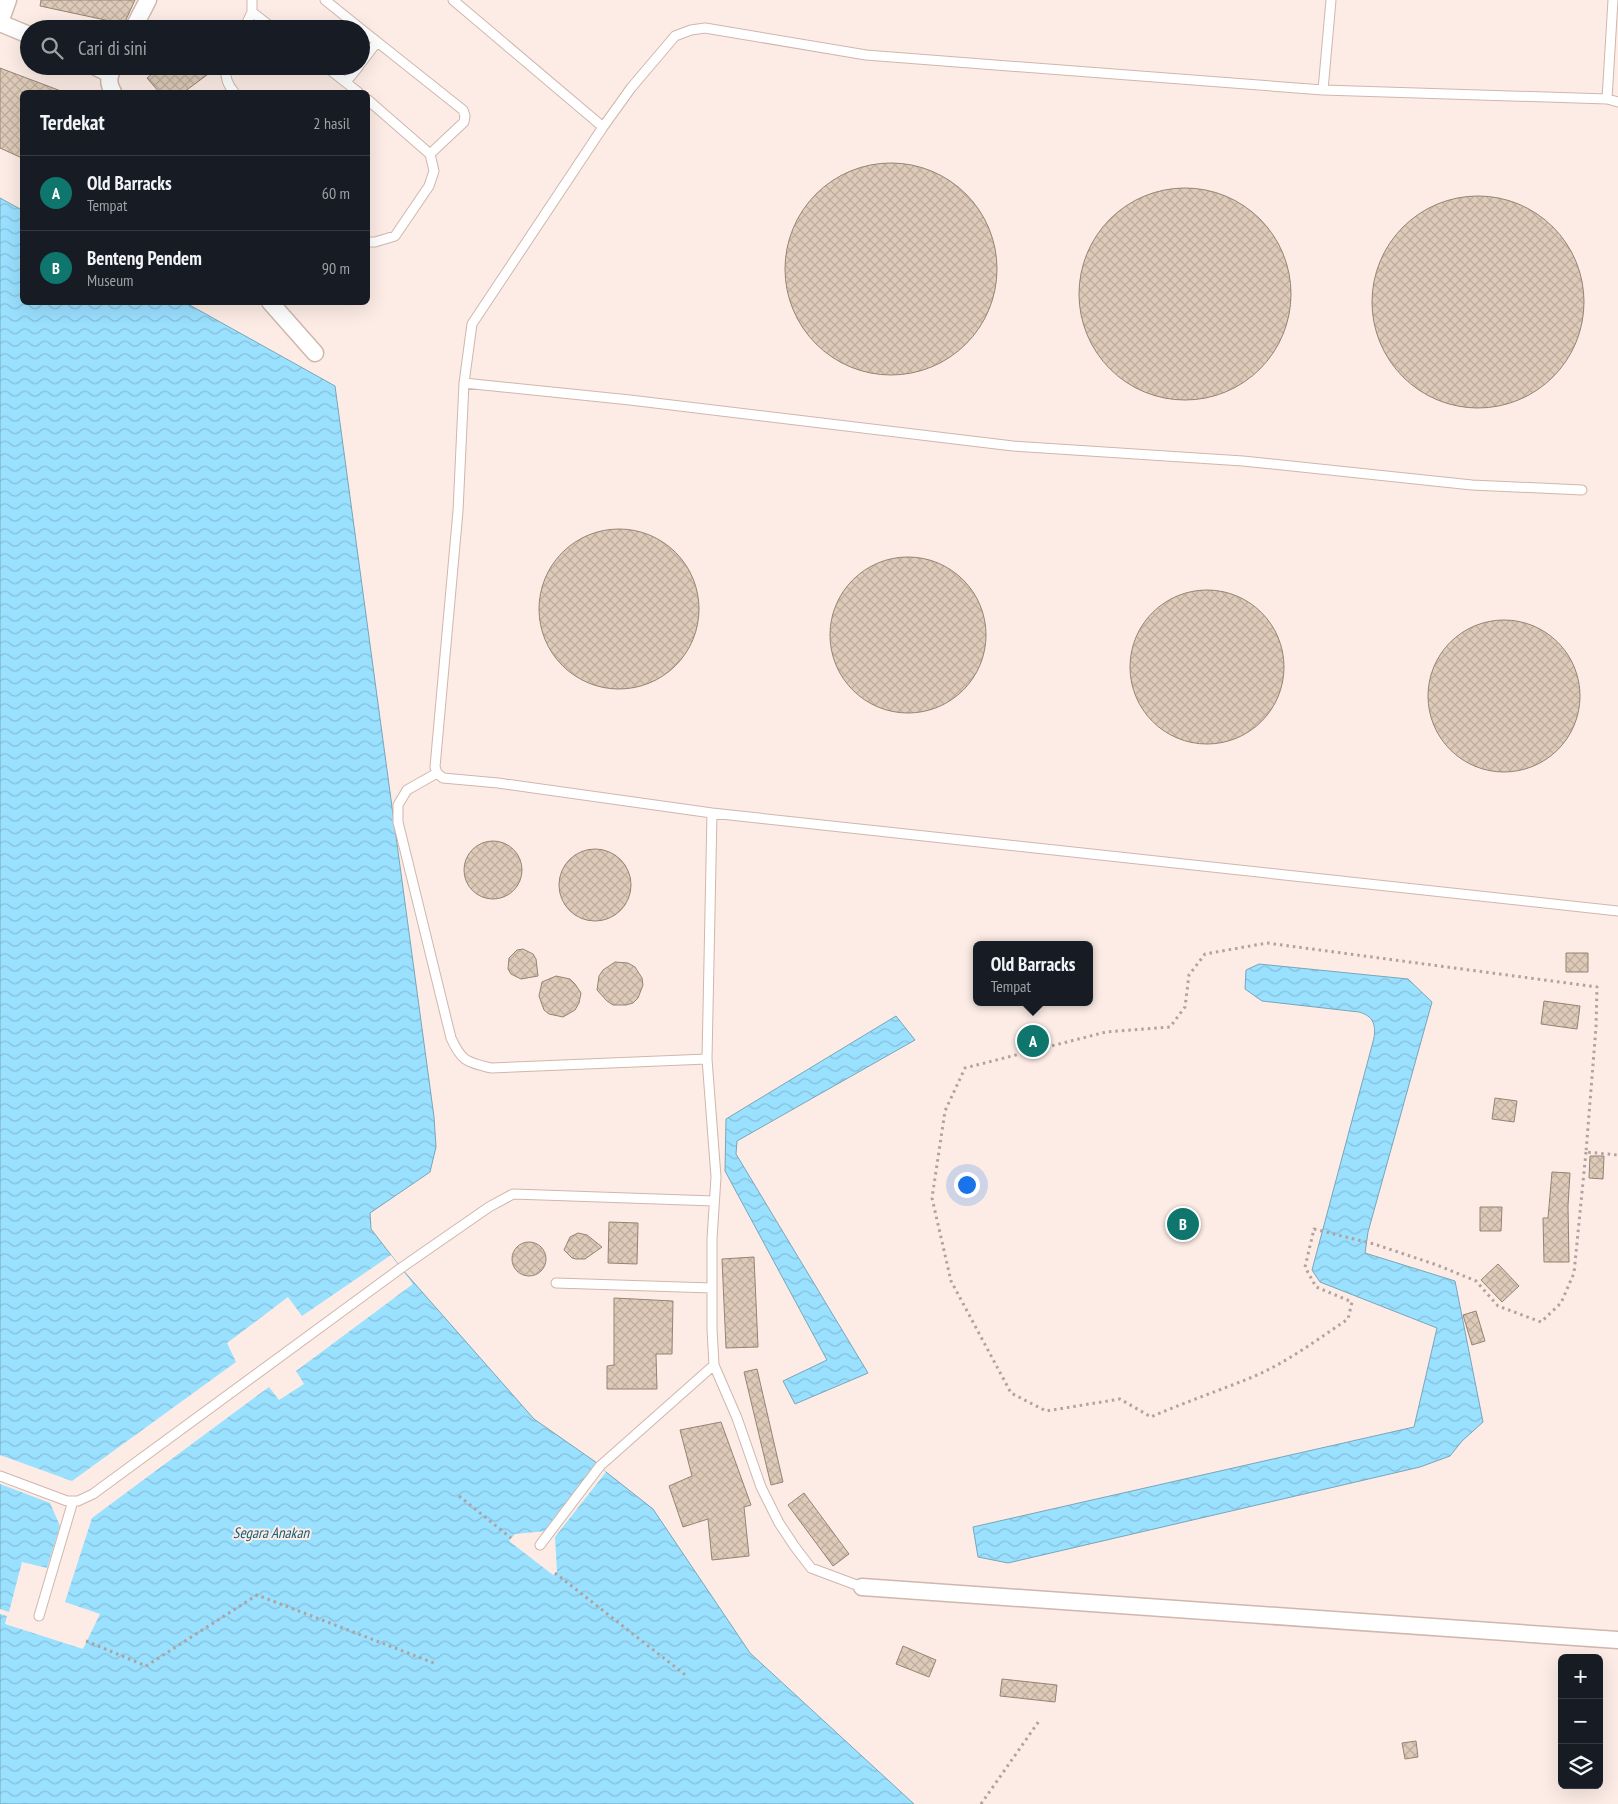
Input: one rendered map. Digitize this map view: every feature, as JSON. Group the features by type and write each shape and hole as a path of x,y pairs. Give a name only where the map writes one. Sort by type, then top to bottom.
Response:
{"street":[{"path":"8,0 0,22 20,31"},
{"path":"138,20 148,0"},
{"path":"111,75 109,83 112,90"},
{"path":"273,305 315,354"},
{"path":"862,1587 1618,1640"}],"lane":[{"path":"248,20 252,12 252,0"},
{"path":"325,0 350,20"},
{"path":"452,0 603,127"},
{"path":"1323,90 1331,0"},
{"path":"1607,99 1613,0"},
{"path":"252,12 262,20"},
{"path":"1618,102 1607,99 1323,90 866,55 705,28 690,30 675,36 631,88 603,127 472,324 464,383 458,511 435,767 437,773 443,778 498,783 712,813 1618,911"},
{"path":"370,36 463,110 464,122 430,154"},
{"path":"370,51 377,42"},
{"path":"226,75 228,86 232,90"},
{"path":"337,75 356,90"},
{"path":"346,82 352,75"},
{"path":"370,102 430,154 434,171 429,186 395,236 370,242"},
{"path":"464,383 640,401 1013,446 1243,461 1472,485 1582,490"},
{"path":"437,773 407,790 398,806 398,822 451,1038 458,1054 472,1063 491,1068 708,1059"},
{"path":"712,813 708,1059 716,1177 712,1288 714,1365 737,1418 761,1487 779,1522 795,1547 811,1568 862,1587"},
{"path":"0,1476 49,1495 73,1501 78,1501 94,1494 401,1268 504,1198 513,1194 714,1201"},
{"path":"556,1283 712,1288"},
{"path":"540,1545 600,1466 714,1365"},
{"path":"39,1616 73,1501"}],"path":[{"path":"1267,943 1597,987 1596,1027 1586,1152 1574,1273 1561,1303 1541,1322 1498,1306 1476,1280 1374,1244 1314,1228 1305,1267 1316,1286 1352,1302 1348,1319 1304,1349 1256,1375 1151,1417 1120,1399 1046,1411 1010,1393 951,1280 932,1198 945,1111 965,1068 1106,1032 1170,1027 1185,1007 1189,974 1205,954 1267,943"},
{"path":"1586,1152 1618,1155"},
{"path":"459,1496 511,1538"},
{"path":"555,1573 688,1677"},
{"path":"86,1642 146,1666 257,1595 434,1663"},
{"path":"981,1804 1039,1721"}],"water":[{"name":"Segara Anakan","path":"0,198 20,209 20,305 190,305 335,386 434,1117 436,1147 430,1172 370,1213 371,1229 401,1268 534,1419 597,1463 653,1509 750,1653 914,1804 0,1804"},
{"path":"1259,964 1408,979 1432,1002 1368,1232 1365,1253 1455,1281 1483,1422 1462,1441 1450,1456 1420,1467 1008,1563 978,1557 973,1527 1414,1427 1437,1328 1320,1282 1312,1270 1374,1038 1374,1025 1368,1016 1359,1012 1262,1001 1245,989 1246,970"},
{"path":"896,1016 915,1040 737,1141 736,1154 868,1373 795,1404 783,1381 827,1360 725,1171 726,1119"}],"pier":[{"path":"391,1255 413,1284 296,1371 304,1384 279,1400 269,1387 92,1518 65,1602 100,1614 83,1649 5,1624 7,1616 0,1614 0,1609 9,1612 22,1562 47,1568 60,1526 50,1503 0,1484 0,1455 72,1481 236,1362 227,1343 288,1297 302,1316"},
{"path":"597,1463 606,1472 555,1537 557,1572 553,1575 509,1541 515,1534 546,1531"}],"building":[{"path":"41,0 135,0 126,20 105,20 40,6"},
{"path":"0,68 58,90 20,90 20,157 0,148"},
{"path":"151,75 207,75 187,90 157,90 147,78"},
{"path":"881,163 901,163 922,167 941,175 966,194 979,210 989,228 995,248 997,269 995,290 989,310 979,328 966,344 941,363 922,371 901,375 881,375 860,371 841,363 824,351 809,336 797,319 789,300 785,279 785,259 789,238 797,219 809,202 824,187 841,175 860,167"},
{"path":"1175,188 1195,188 1216,192 1235,200 1260,219 1273,235 1283,253 1289,273 1291,294 1289,315 1283,335 1273,353 1260,369 1235,388 1216,396 1195,400 1175,400 1154,396 1135,388 1118,376 1103,361 1091,344 1083,325 1079,304 1079,284 1083,263 1091,244 1103,227 1118,212 1135,200 1154,192"},
{"path":"1468,196 1488,196 1509,200 1528,208 1553,227 1566,243 1576,261 1582,281 1584,302 1582,323 1576,343 1566,361 1553,377 1528,396 1509,404 1488,408 1468,408 1447,404 1428,396 1411,384 1396,369 1384,352 1376,333 1372,312 1372,292 1376,271 1384,252 1396,235 1411,220 1428,208 1447,200"},
{"path":"611,529 627,529 657,538 676,552 693,578 699,601 699,617 693,640 676,666 657,680 642,686 627,689 611,689 581,680 557,660 548,647 542,632 539,617 539,601 548,571 568,547 581,538 596,532"},
{"path":"900,557 916,557 931,560 945,566 968,585 977,598 983,612 986,635 985,650 977,672 958,695 945,704 931,710 916,713 900,713 885,710 871,704 848,685 839,672 833,658 830,643 830,627 833,612 839,598 858,575 871,566 885,560"},
{"path":"1207,590 1236,596 1250,603 1261,613 1271,624 1278,638 1284,667 1278,696 1271,710 1261,721 1250,731 1236,738 1207,744 1178,738 1164,731 1153,721 1143,710 1136,696 1130,667 1136,638 1143,624 1153,613 1164,603 1178,596"},
{"path":"1504,620 1533,626 1558,642 1574,667 1580,696 1574,725 1558,750 1533,766 1504,772 1475,766 1450,750 1434,725 1428,696 1434,667 1450,642 1475,626"},
{"path":"487,841 499,841 514,849 522,864 522,876 514,891 499,899 487,899 472,891 464,876 464,864 472,849"},
{"path":"602,849 621,859 629,871 631,885 629,899 621,911 609,919 588,921 569,911 561,899 559,878 569,859 581,851"},
{"path":"523,949 533,954 536,959 538,976 521,979 511,974 508,969 509,958 517,950"},
{"path":"1566,953 1588,953 1588,972 1566,972"},
{"path":"615,962 628,963 635,967 642,978 643,985 638,998 633,1003 613,1005 597,990 599,976 603,970"},
{"path":"556,976 570,979 581,993 575,1010 563,1017 549,1014 544,1010 539,996 542,982"},
{"path":"1544,1001 1580,1006 1577,1029 1541,1024"},
{"path":"1495,1098 1517,1101 1514,1122 1492,1119"},
{"path":"1590,1156 1604,1156 1603,1179 1589,1178"},
{"path":"1552,1172 1570,1173 1568,1206 1569,1262 1544,1262 1543,1218 1548,1218"},
{"path":"1480,1207 1502,1207 1501,1231 1480,1231"},
{"path":"609,1222 638,1223 637,1264 608,1263"},
{"path":"578,1233 587,1235 602,1247 585,1259 572,1258 564,1250 570,1237"},
{"path":"529,1242 541,1247 546,1259 541,1271 529,1276 517,1271 512,1259 517,1247"},
{"path":"754,1257 758,1347 726,1348 722,1259"},
{"path":"1498,1264 1519,1286 1502,1302 1481,1280"},
{"path":"614,1298 673,1301 672,1354 656,1354 657,1389 607,1389 607,1366 614,1365"},
{"path":"1476,1311 1485,1341 1472,1345 1463,1315"},
{"path":"757,1369 783,1482 771,1485 744,1372"},
{"path":"721,1422 751,1505 744,1507 749,1556 712,1560 708,1519 683,1527 669,1486 692,1476 680,1430"},
{"path":"804,1493 849,1554 833,1566 788,1505"},
{"path":"903,1646 936,1660 929,1677 896,1664"},
{"path":"1002,1679 1057,1685 1055,1702 1000,1696"},
{"path":"1416,1741 1418,1757 1405,1759 1402,1743"}],"place":[{"name":"Old Barracks","path":"1033,1041"},
{"name":"Benteng Pendem","path":"1183,1224"}]}
